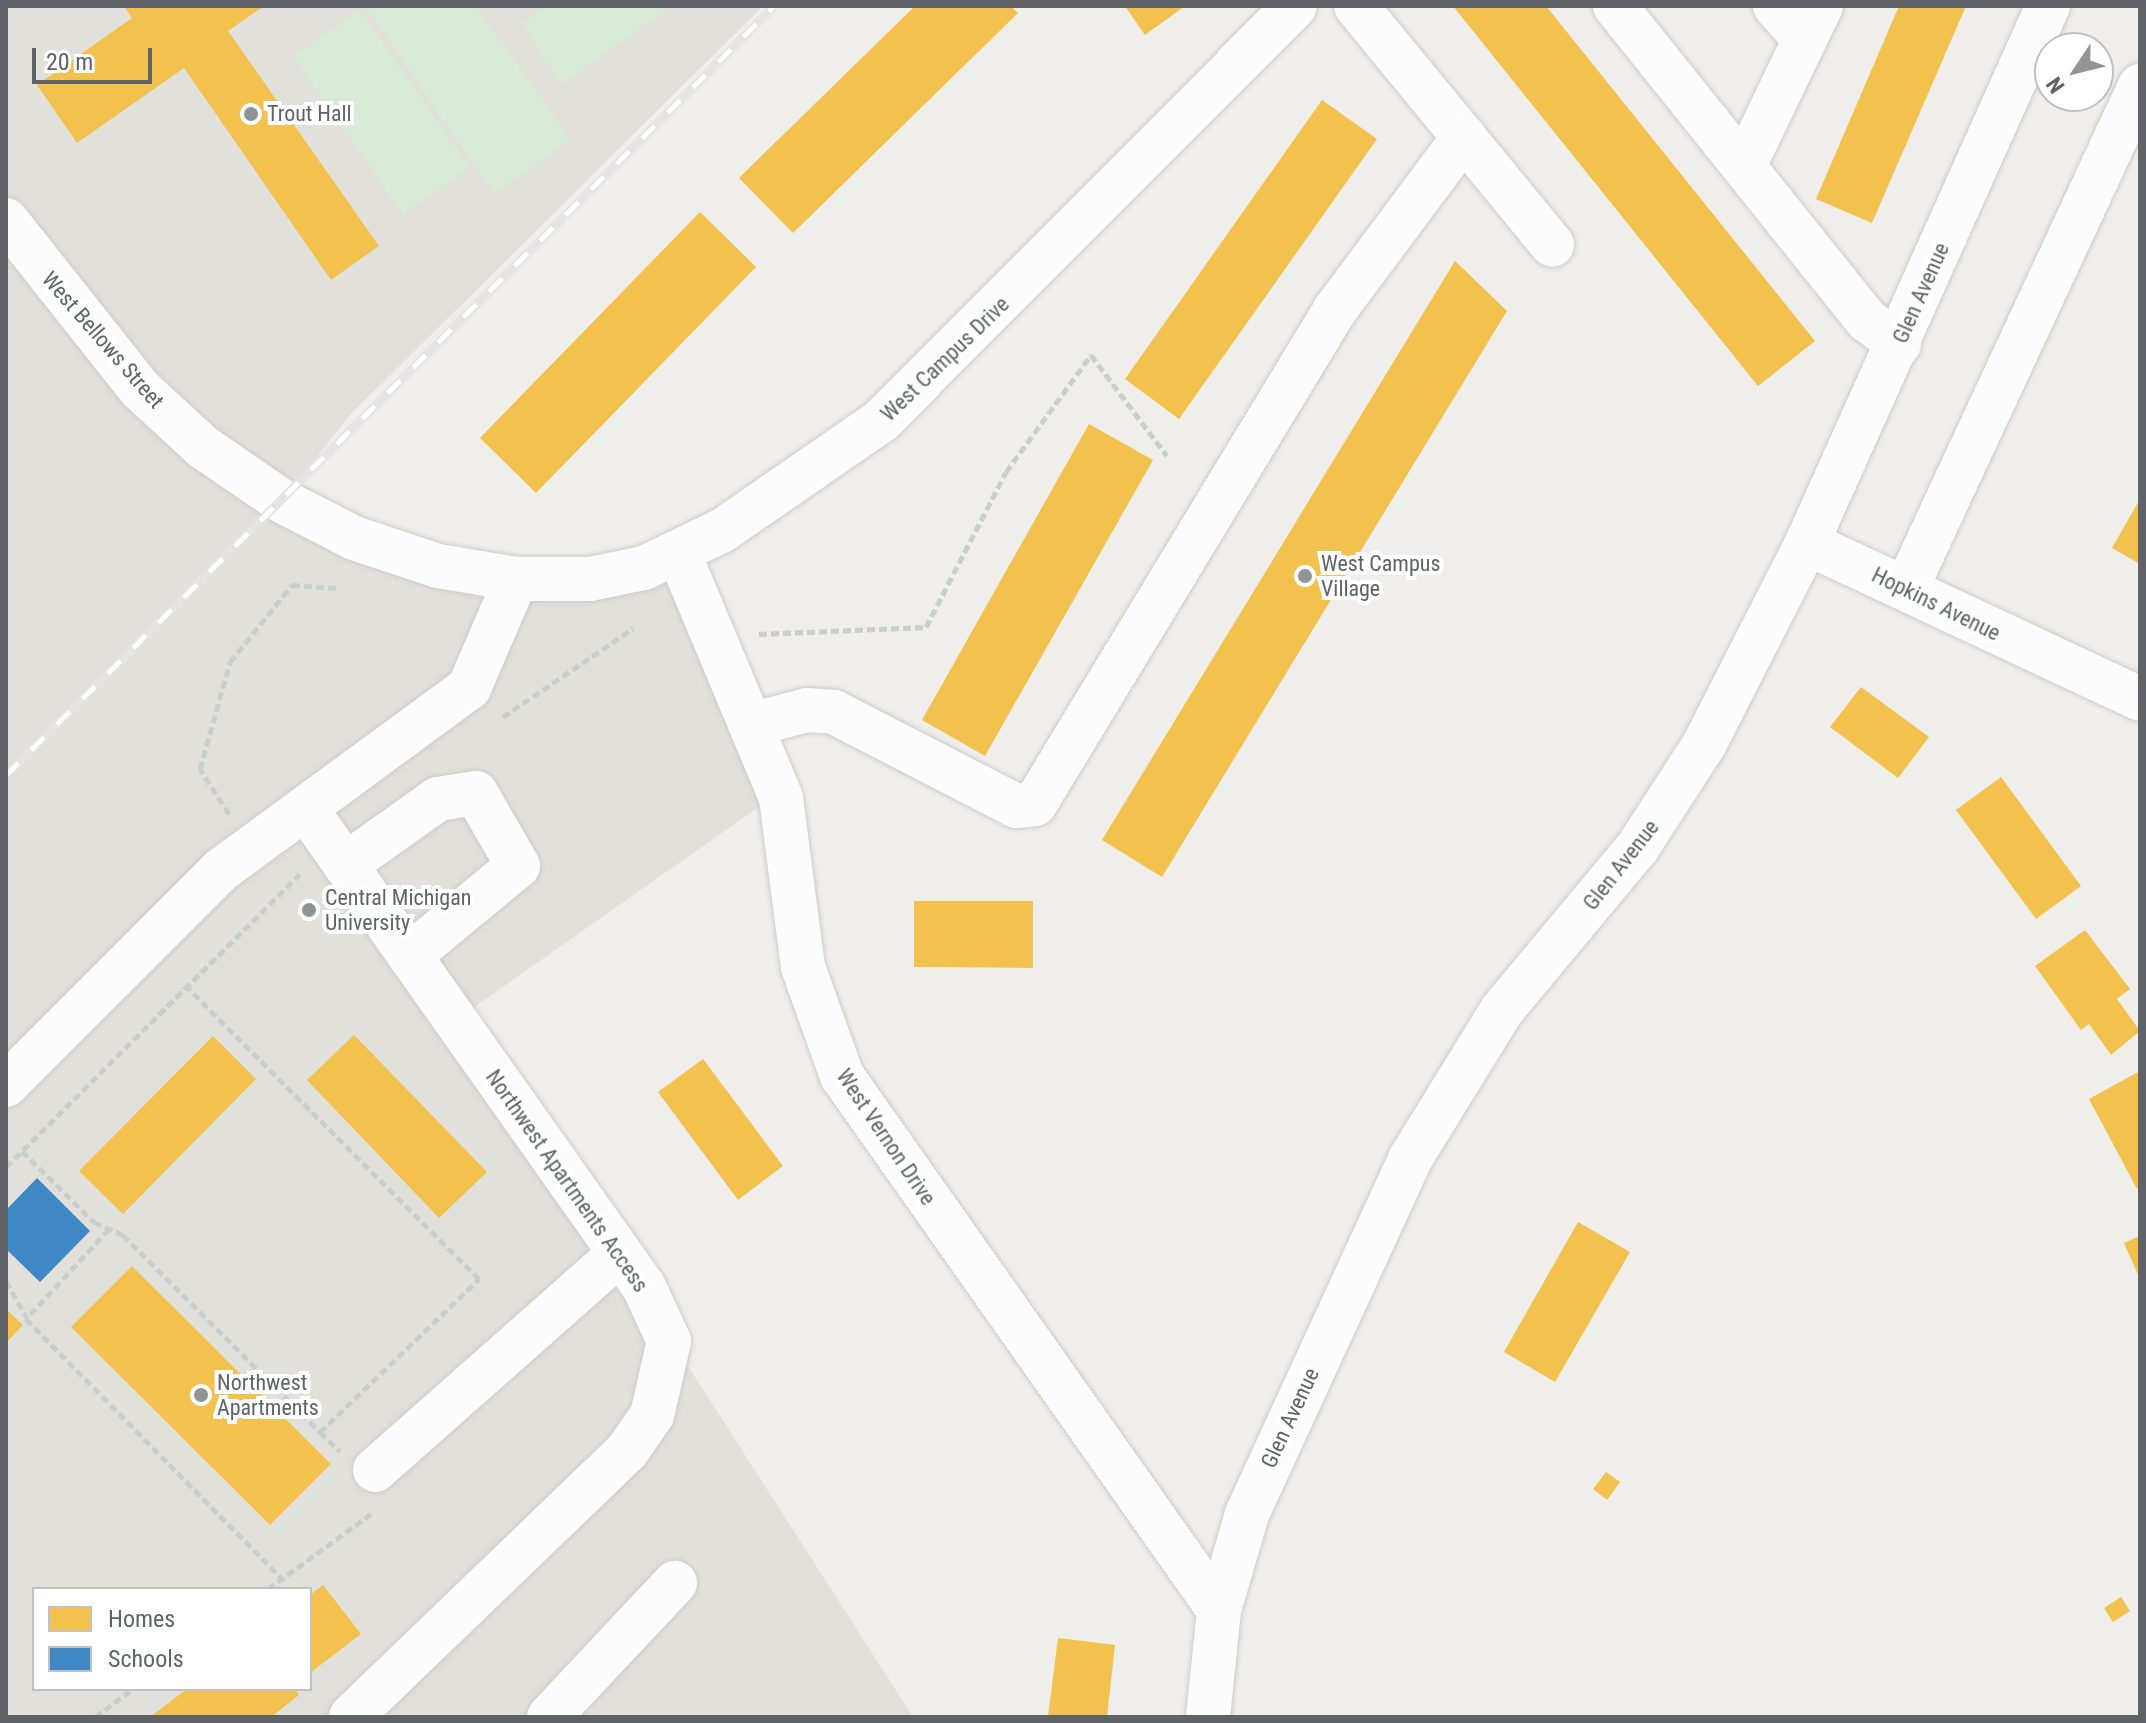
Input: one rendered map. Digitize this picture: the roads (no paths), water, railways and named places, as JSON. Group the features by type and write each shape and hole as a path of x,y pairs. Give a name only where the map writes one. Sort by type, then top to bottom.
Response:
{"street":[{"name":"West Campus Drive","path":"516,579 590,579 679,554 803,479 924,383 1295,6"},
{"path":"1356,6 1552,245"},
{"path":"1615,6 1867,320 1899,344"},
{"path":"1744,166 1813,23 1775,6"},
{"name":"Glen Avenue","path":"1208,1717 1219,1610 1259,1487 1439,1103 1502,1010 1669,801 1807,543 1899,344 2048,6"},
{"path":"1906,589 2140,86"},
{"path":"754,724 807,710 834,712 1016,806 1035,804 1335,310 1464,137"},
{"name":"West Bellows Street","path":"6,220 113,358 203,447 343,533 438,566 516,579"},
{"name":"Hopkins Avenue","path":"1807,543 2065,667 2140,699"},
{"name":"West Vernon Drive","path":"679,554 754,724 788,829 806,981 842,1076 1219,1610"},
{"path":"327,839 469,688 516,579"},
{"name":"Hopkins Avenue","path":"2065,667 2140,723"},
{"path":"6,1085 221,870 256,845 327,839 438,799 476,793 518,866 409,956"},
{"name":"Northwest Apartments Access","path":"327,839 620,1253 669,1341 652,1415 627,1451 351,1717"},
{"path":"372,1477 620,1253"},
{"path":"549,1717 675,1583"}],"railway":[{"path":"6,775 774,6"}],"place":[{"name":"Trout Hall","path":"251,114"},
{"name":"West Campus Village","path":"1305,576"},
{"name":"Central Michigan University","path":"309,910"},
{"name":"Northwest Apartments","path":"201,1395"}]}
